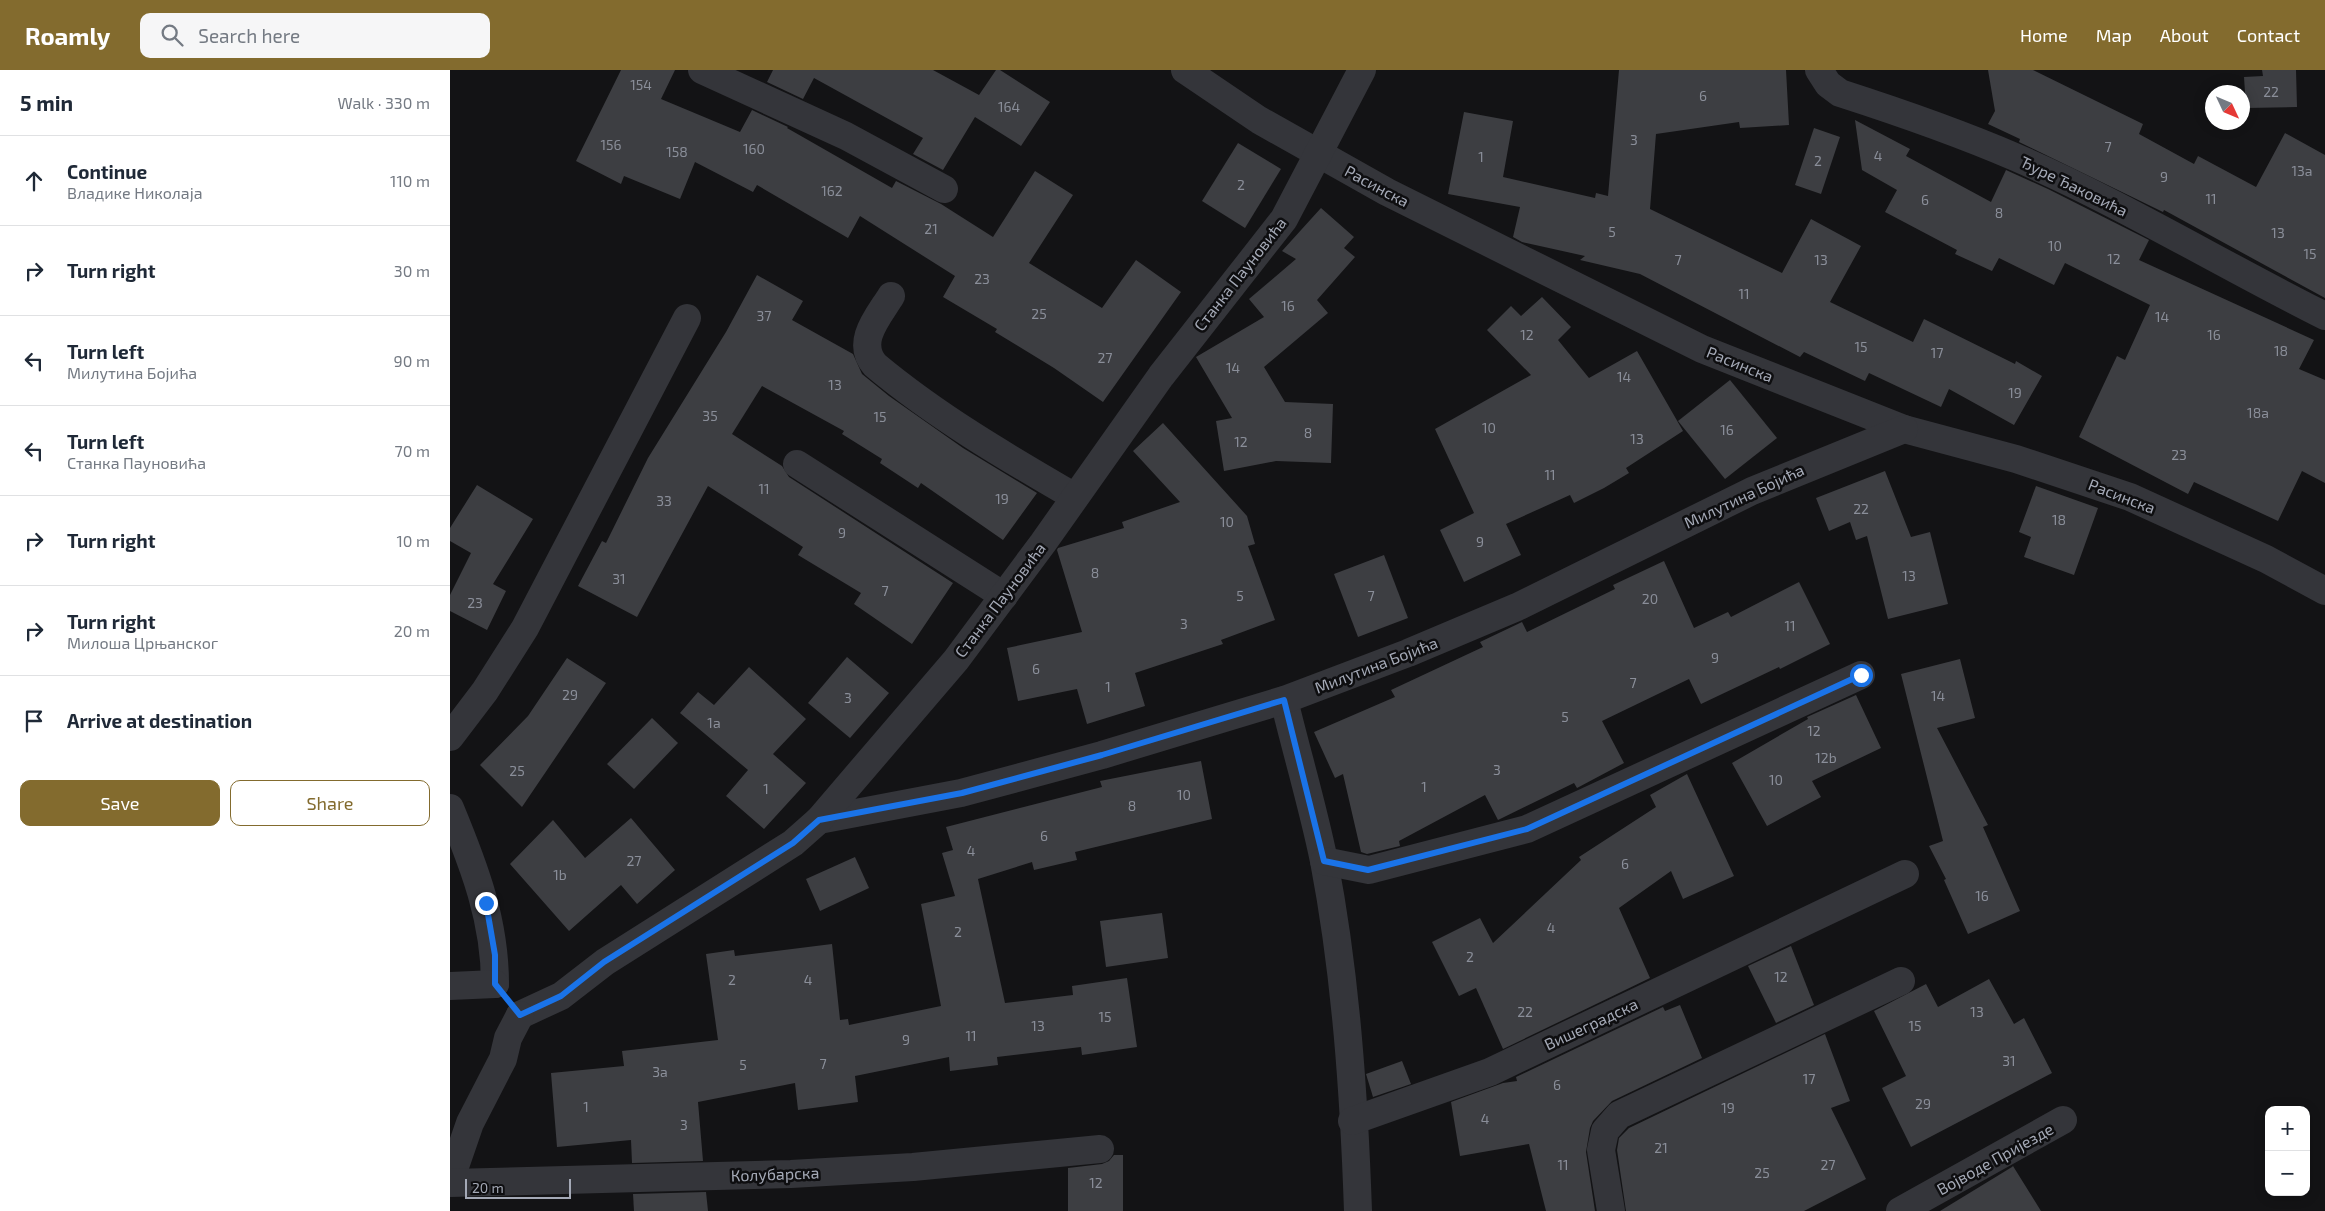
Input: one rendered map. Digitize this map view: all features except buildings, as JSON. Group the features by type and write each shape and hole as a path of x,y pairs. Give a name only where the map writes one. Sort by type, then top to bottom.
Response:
{"street":[{"path":"702,70 846,136 944,189"},
{"name":"Расинска","path":"1185,70 1259,120 1318,154 1411,204 1702,349 1904,429 2016,459 2130,497 2266,559 2325,591"},
{"name":"Станка Пауновића","path":"520,1015 561,996 628,947 786,848 819,820 917,708 1004,596 1161,376 1284,220 1362,70"},
{"name":"Ђуре Ђаковића","path":"1819,70 1828,84 1840,93 1934,123 2016,157 2126,211 2325,316"},
{"path":"891,296 868,332 866,344 868,357 875,365 941,414 1025,468 1075,497"},
{"path":"450,737 485,691 525,628 687,318"},
{"name":"Милутина Бојића","path":"819,820 962,793 1102,755 1284,700 1408,653 1518,606 1752,491 1904,429"},
{"path":"797,464 1004,596"},
{"path":"1324,861 1368,870 1527,829 1861,675"},
{"path":"1284,700 1324,861 1344,1001 1358,1211"},
{"path":"450,808 486,903 495,955 495,984 520,1015 508,1038 503,1059 470,1123 450,1182"},
{"name":"Вишеградска","path":"1352,1121 1490,1072 1906,874"},
{"path":"1611,1211 1601,1150 1604,1131 1619,1115 1901,981"},
{"path":"450,986 495,984"},
{"name":"Војводе Пријезде","path":"1900,1211 2063,1120"},
{"name":"Колубарска","path":"450,1182 476,1184 791,1174 913,1167 1100,1149"}],"route":[{"path":"486,903 495,955 495,984 520,1015 561,996 604,962 757,868 793,843 819,820 867,813 962,793 1102,755 1284,700 1324,861 1368,870 1527,829 1861,675"}]}
